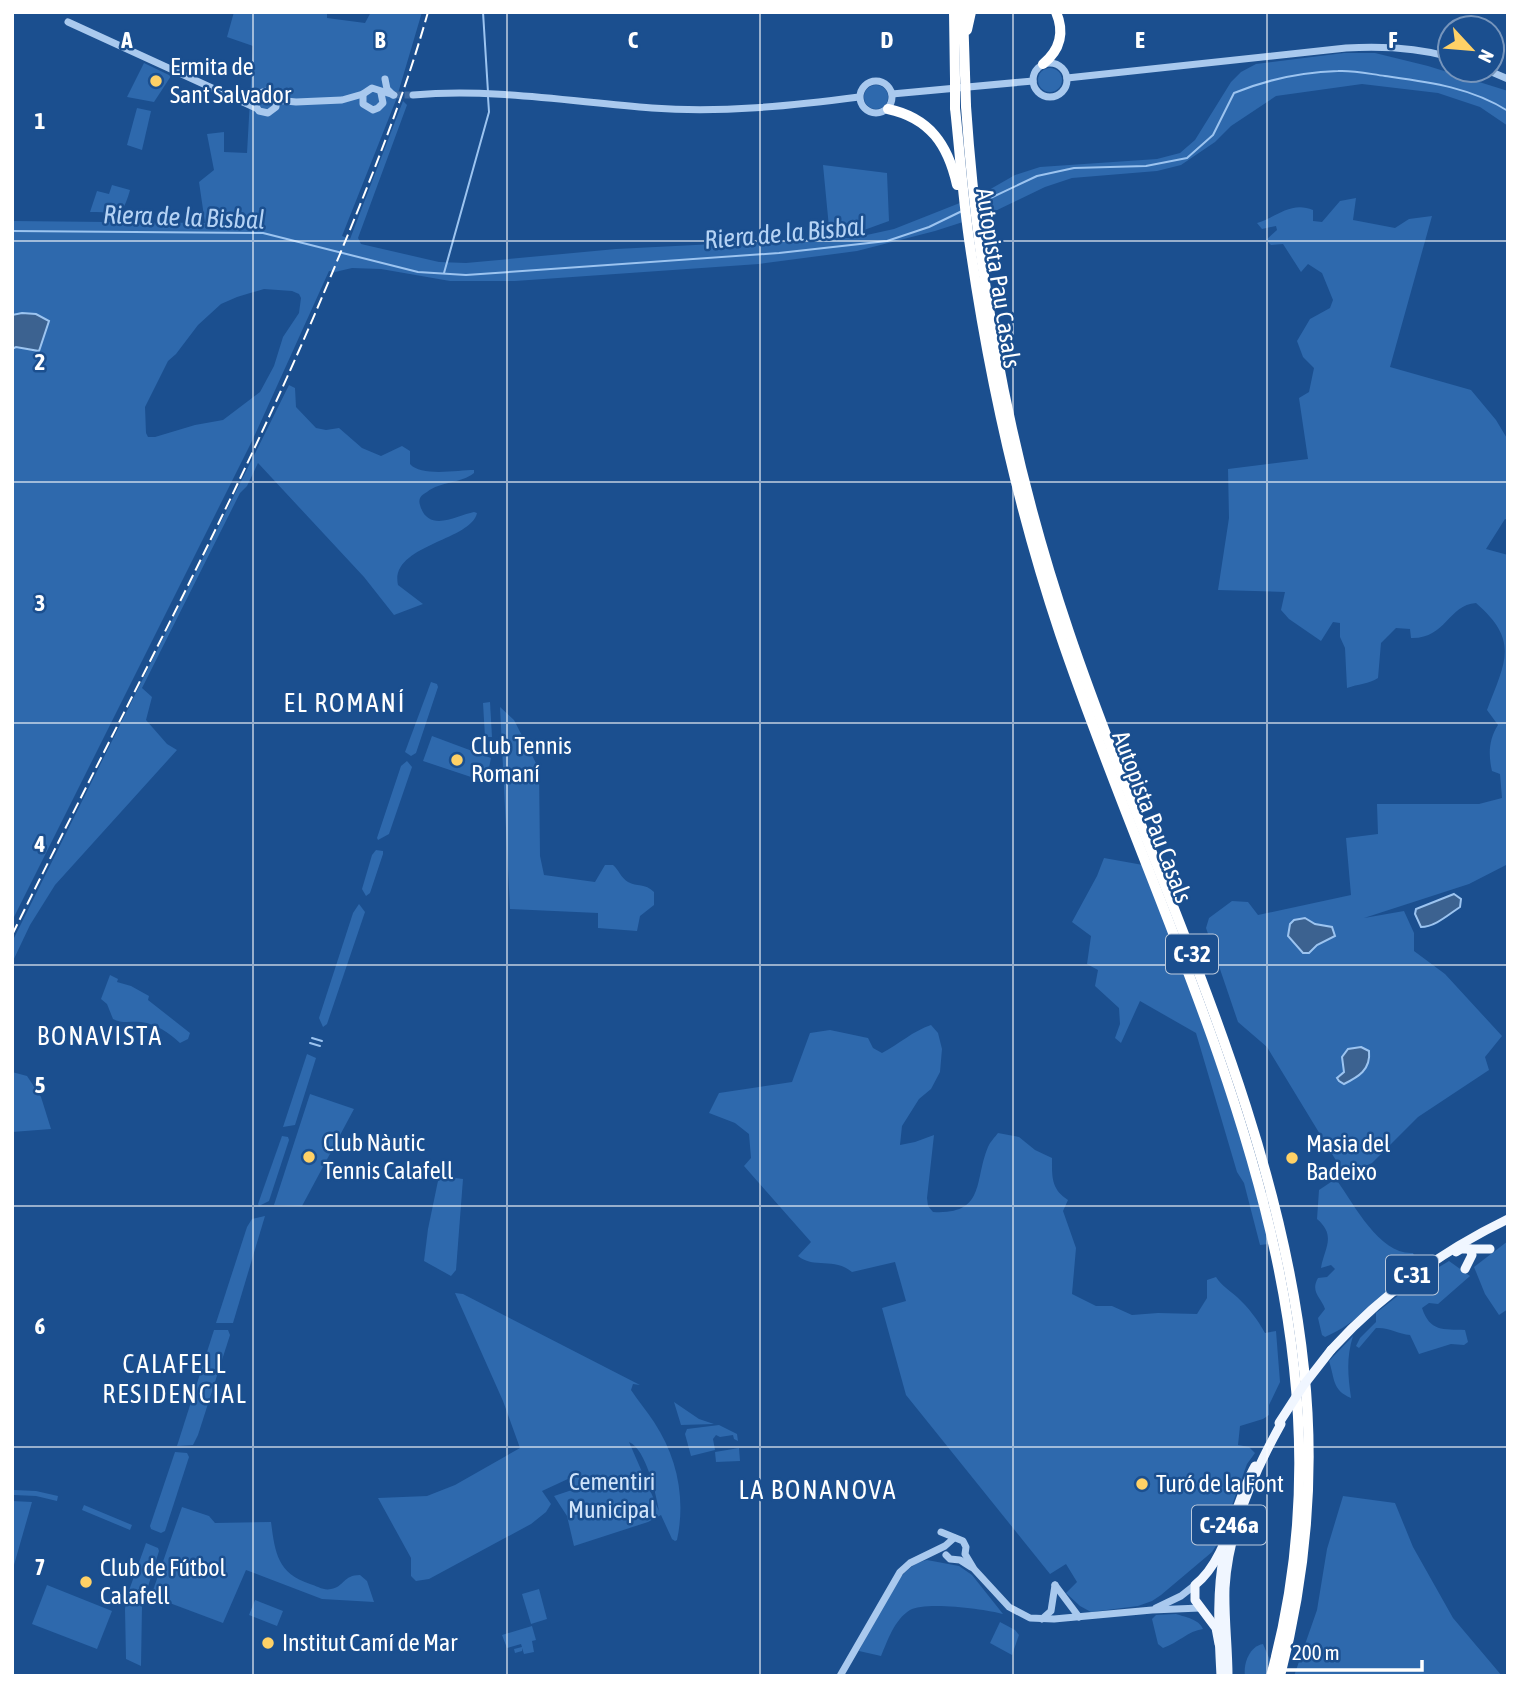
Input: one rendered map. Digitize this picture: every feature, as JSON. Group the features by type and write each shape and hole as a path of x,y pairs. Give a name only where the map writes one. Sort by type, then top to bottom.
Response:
{"highway":[{"name":"Autopista Pau Casals","path":"954,12 960,76 966,106 967,230 975,249 1006,400 1045,556 1099,717 1219,1028 1264,1172 1287,1267 1304,1370 1309,1464 1302,1562 1293,1621 1280,1676"},
{"name":"Autopista Pau Casals","path":"963,12 963,44 955,108 1001,421 1024,515 1048,595 1106,760 1177,939 1218,1052 1252,1163 1279,1268 1295,1367 1300,1461 1292,1575 1271,1676"},
{"path":"963,44 971,12"},
{"path":"1044,64 1057,50 1060,40 1060,22 1056,12"},
{"path":"888,109 907,113 922,122 948,153 965,189"}],"main road":[{"name":"C-31","path":"1332,1351 1380,1305 1444,1257 1508,1221"},
{"name":"C-31","path":"1219,1597 1220,1571 1228,1536 1257,1463 1280,1423 1332,1351 1381,1301 1411,1276 1449,1251 1508,1221"},
{"path":"1444,1257 1461,1249 1490,1249"},
{"path":"1465,1269 1472,1255 1470,1249"},
{"name":"C-31","path":"1221,1676 1225,1588 1233,1545 1261,1464 1280,1423"},
{"name":"C-246a","path":"1196,1585 1216,1562 1238,1501 1257,1463"},
{"path":"1200,1608 1215,1604 1222,1593 1224,1568 1233,1545"},
{"path":"1196,1585 1212,1587 1219,1597 1222,1604 1223,1647 1216,1628 1195,1601 1196,1585"},
{"name":"C-31","path":"1223,1647 1228,1676"}],"street":[{"path":"68,22 238,98 264,113 268,113 276,103 342,100 376,109 379,93 385,79 387,89 394,95 379,93 363,94 342,100"},
{"path":"1067,78 1346,48 1381,46 1436,53"},
{"path":"1044,64 1056,64 1065,72 1067,78 1063,90 1050,97 1038,92 1033,81 1036,71 1044,64"},
{"path":"874,81 887,85 892,94 888,109 880,113 869,113 862,106 859,97 864,86 874,81"},
{"path":"892,94 1033,81"},
{"path":"238,98 267,91 276,103"},
{"path":"363,94 363,104"},
{"path":"256,108 258,95"},
{"path":"413,95 528,95 653,108 729,110 781,107 859,97"},
{"path":"942,1532 965,1544 962,1557 950,1559 946,1548 942,1532"},
{"path":"840,1676 895,1577 911,1563 946,1548"},
{"name":"C-246a","path":"962,1557 1009,1607 1019,1614 1041,1619 1200,1608"},
{"path":"1041,1619 1051,1611 1055,1585 1079,1617"},
{"name":"C-246a","path":"1152,1610 1181,1596 1196,1585"}],"green space":[{"path":"234,12 327,12 327,18 365,23 371,12 422,12 396,100 342,236 350,239 403,101 407,105 358,238 361,244 439,262 466,263 616,249 830,238 823,165 887,173 889,221 842,238 894,229 980,195 1015,175 1040,167 1157,159 1180,153 1195,140 1231,82 1241,72 1256,64 1344,53 1375,53 1428,66 1436,68 1436,84 1486,84 1508,91 1508,126 1480,107 1438,93 1362,84 1276,96 1231,126 1215,142 1181,165 1157,171 1072,178 1045,187 991,213 857,251 759,264 515,281 450,281 381,269 352,268 329,271 253,439 12,921 12,221 205,223 199,182 214,170 207,134 224,132 224,152 247,153 253,46 227,37","holes":["264,289 299,294 299,313 283,337 274,366 260,392 223,420 148,437 145,407 168,361 198,325 221,304 237,297"]},
{"path":"144,63 171,76 154,102 127,97"},
{"path":"1050,68 1059,71 1062,80 1059,89 1050,92 1041,89 1038,80 1041,71"},
{"path":"876,85 885,88 888,97 885,106 876,109 867,106 864,97 867,88"},
{"path":"137,108 151,111 142,150 127,145"},
{"path":"112,185 130,190 121,210 113,213 90,212 97,191 109,194"},
{"path":"1356,198 1353,220 1395,228 1409,219 1432,216 1390,367 1471,390 1496,420 1508,440 1508,520 1505,519 1486,549 1508,555 1508,864 1469,884 1364,918 1404,911 1414,933 1414,951 1445,974 1502,1036 1485,1057 1489,1070 1418,1117 1372,1163 1352,1172 1343,1172 1267,1047 1238,1022 1206,928 1209,918 1232,901 1248,902 1258,915 1351,895 1346,838 1378,834 1377,804 1479,804 1502,798 1500,774 1492,771 1490,759 1491,741 1498,725 1487,710 1505,653 1499,629 1476,603 1459,609 1440,628 1423,637 1411,638 1410,629 1396,628 1381,643 1378,678 1347,688 1345,648 1340,637 1340,623 1333,622 1321,641 1289,619 1281,610 1285,592 1218,590 1229,518 1228,469 1308,459 1299,398 1309,392 1314,368 1303,357 1297,341 1310,319 1330,308 1333,300 1322,273 1308,264 1301,272 1283,244 1271,245 1266,240 1277,230 1276,226 1262,229 1257,223 1298,207 1313,210 1313,221 1322,222 1340,201"},
{"path":"289,385 295,388 296,407 316,428 339,428 362,448 381,456 402,446 410,451 410,464 422,470 474,470 469,477 432,488 422,496 419,503 424,514 436,521 477,513 472,522 461,530 417,552 406,561 399,572 398,585 423,604 394,615 364,577 258,463 247,486 240,493 142,688 152,697 146,720 167,744 177,750 55,885 30,925 12,963 12,942"},
{"path":"431,682 438,687 416,753 411,756 405,752"},
{"name":"Club Tennis Romaní","path":"490,702 492,737 485,737 483,703"},
{"path":"500,707 514,720 539,769 540,856 544,875 595,882 605,865 613,865 628,882 647,887 654,892 654,905 640,916 637,931 598,928 598,913 510,909"},
{"name":"Club Tennis Romaní","path":"432,736 491,758 486,782 423,761"},
{"path":"407,761 412,767 389,834 378,840 401,766"},
{"path":"376,850 383,851 383,854 370,893 366,896 362,889"},
{"path":"1104,858 1143,865 1173,937 1243,1142 1269,1244 1260,1245 1244,1183 1237,1172 1196,1033 1140,1001 1121,1043 1115,1038 1120,1024 1119,1008 1095,986 1098,970 1087,964 1091,936 1072,922"},
{"path":"359,904 365,912 327,1024 323,1027 319,1018 353,913"},
{"path":"110,975 118,979 117,982 149,996 148,1000 190,1033 188,1039 180,1043 167,1032 152,1025 113,1019 107,1004 101,999"},
{"path":"931,1025 938,1033 942,1049 940,1072 931,1089 919,1099 902,1126 900,1145 934,1135 927,1198 928,1206 933,1212 962,1208 970,1201 975,1193 988,1147 998,1133 1019,1137 1035,1150 1052,1158 1055,1187 1068,1200 1063,1211 1076,1248 1072,1294 1096,1306 1112,1306 1132,1315 1197,1314 1207,1298 1207,1280 1216,1277 1249,1309 1265,1333 1276,1331 1280,1382 1269,1405 1269,1415 1240,1426 1238,1445 1249,1447 1255,1453 1247,1464 1219,1541 1212,1552 1152,1601 1138,1606 1091,1612 1066,1593 1077,1582 1066,1564 1050,1574 906,1395 882,1308 906,1301 895,1262 852,1272 838,1265 811,1262 798,1256 811,1242 744,1166 751,1158 749,1134 735,1123 709,1113 719,1093 792,1082 810,1033 830,1030 868,1038 873,1048 882,1053"},
{"path":"307,1054 316,1058 295,1125 283,1127"},
{"path":"12,1072 27,1076 41,1097 51,1129 12,1132"},
{"name":"Club Nàutic Tennis Calafell","path":"310,1094 354,1109 302,1206 274,1205"},
{"path":"282,1136 288,1137 289,1140 269,1201 259,1206 258,1204"},
{"path":"439,1176 463,1179 456,1270 451,1276 424,1261"},
{"path":"1331,1182 1338,1182 1360,1216 1379,1238 1401,1252 1413,1253 1418,1265 1362,1314 1325,1337 1322,1335 1318,1318 1325,1309 1315,1287 1318,1278 1327,1277 1335,1269 1331,1265 1321,1268 1328,1237 1317,1219 1319,1190"},
{"path":"265,1216 233,1323 216,1323 247,1227 252,1219"},
{"path":"1508,1241 1508,1309 1499,1315 1485,1294 1474,1267"},
{"path":"1449,1261 1470,1276 1438,1304 1429,1303 1422,1308 1429,1321 1438,1328 1465,1330 1468,1342 1464,1345 1451,1344 1419,1354 1410,1335 1376,1328 1359,1348 1356,1346 1376,1322 1376,1313 1419,1279"},
{"name":"Cementiri Municipal","path":"455,1293 463,1294 640,1385 633,1384 631,1390 662,1435 678,1478 680,1524 677,1540 672,1539 661,1515 648,1522 574,1546 567,1516 554,1496 575,1489 570,1478 542,1491 551,1504 546,1512 531,1524 429,1579 416,1581 411,1576 411,1558 378,1498 427,1496 455,1485 520,1448 503,1401","holes":["629,1442 635,1446 645,1462 659,1511"]},
{"path":"214,1330 228,1330 230,1335 198,1435 193,1445 177,1446"},
{"path":"1353,1336 1348,1367 1351,1398 1337,1388 1329,1361"},
{"path":"674,1402 699,1419 714,1424 681,1425"},
{"path":"719,1425 737,1434 738,1441 733,1435 716,1435 713,1439 715,1450 691,1456 685,1434 687,1429"},
{"path":"739,1448 740,1461 716,1462 715,1452"},
{"path":"175,1452 187,1453 189,1457 165,1531 161,1533 150,1526"},
{"path":"14,1490 58,1496 57,1501 14,1495"},
{"path":"1343,1496 1395,1503 1413,1547 1453,1618 1502,1676 1294,1676 1317,1610 1327,1549"},
{"path":"12,1501 32,1502 12,1572"},
{"path":"84,1505 132,1525 130,1530 82,1510"},
{"path":"182,1507 209,1516 215,1523 271,1522 276,1552 291,1574 323,1589 335,1588 350,1577 360,1575 367,1581 374,1602 322,1599 246,1570 223,1623 151,1596"},
{"path":"146,1543 159,1551 142,1606 141,1666 126,1659 125,1609"},
{"path":"927,1560 959,1566 972,1575 1003,1614 956,1607 918,1607 900,1619 881,1656 859,1651 895,1584 915,1565"},
{"path":"47,1585 112,1611 97,1649 32,1624"},
{"path":"539,1589 547,1619 531,1624 522,1594"},
{"path":"255,1600 283,1611 277,1626 249,1615"},
{"path":"1176,1614 1195,1621 1203,1629 1163,1648 1158,1644 1152,1619 1156,1615"},
{"path":"1000,1622 1019,1635 1012,1655 990,1643"},
{"path":"532,1626 536,1640 532,1641 534,1652 524,1654 522,1648 522,1651 515,1653 514,1649 522,1647 521,1644 507,1648 502,1635"},
{"path":"1263,1644 1270,1660 1266,1676 1245,1676 1248,1656 1254,1648"}],"shaded area":[{"path":"36,314 49,321 39,351 16,347 12,349 12,315"},
{"path":"1454,894 1461,899 1460,907 1437,923 1421,927 1415,914 1416,909"},
{"path":"1305,918 1315,924 1332,927 1335,936 1317,945 1309,953 1303,953 1288,936 1290,924 1294,920"},
{"path":"1361,1047 1369,1051 1366,1068 1344,1084 1337,1078 1344,1072 1342,1057 1348,1049"}],"waterway":[{"path":"483,12 488,92"},
{"name":"Riera de la Bisbal","path":"980,203 1037,176 1074,168 1146,166 1187,158 1213,135 1234,93 1298,75 1350,71 1417,81 1464,91 1508,111"},
{"path":"444,273 489,112 488,97"},
{"name":"Riera de la Bisbal","path":"12,231 263,233 418,272 466,275 779,253 887,241 929,227 962,211"},
{"path":"312,1038 322,1041"},
{"path":"310,1043 320,1046"}],"tunnel":[{"path":"394,95 413,95"}],"railway":[{"path":"12,935 219,523 297,356 384,143 428,12"}],"place":[{"name":"Ermita de Sant Salvador","path":"156,81"},
{"name":"Club Tennis Romaní","path":"457,760"},
{"name":"Club Nàutic Tennis Calafell","path":"309,1157"},
{"name":"Masia del Badeixo","path":"1292,1158"},
{"name":"Turó de la Font","path":"1142,1484"},
{"name":"Club de Fútbol Calafell","path":"86,1582"},
{"name":"Institut Camí de Mar","path":"268,1643"}],"district":[{"name":"EL ROMANÍ","path":"345,703"},
{"name":"BONAVISTA","path":"100,1036"},
{"name":"CALAFELL RESIDENCIAL","path":"175,1379"},
{"name":"LA BONANOVA","path":"818,1490"}]}
